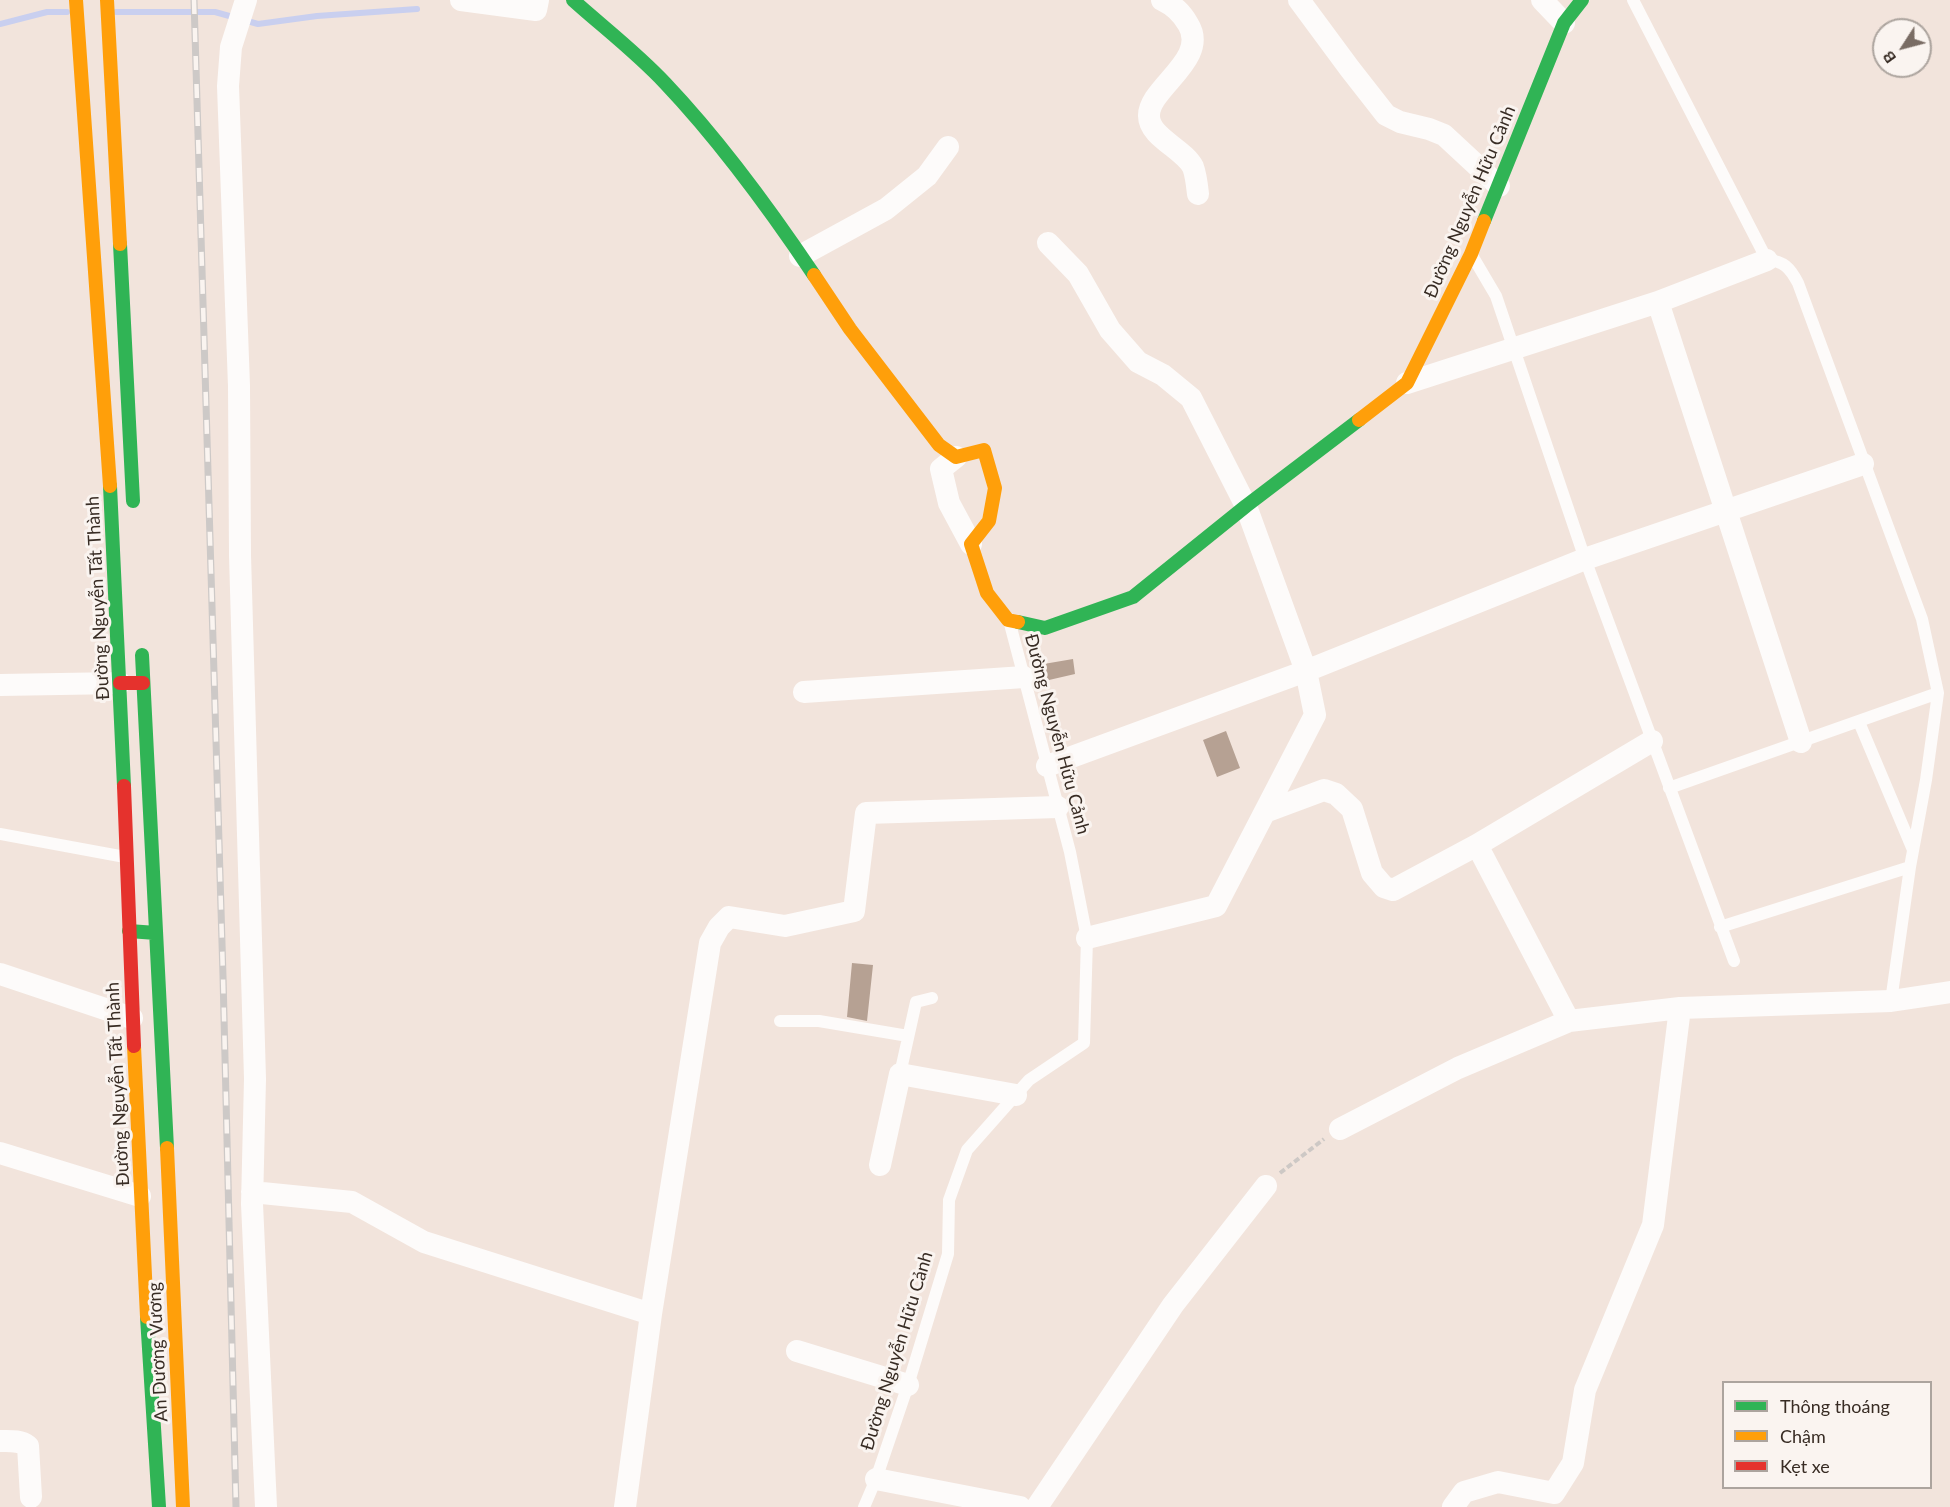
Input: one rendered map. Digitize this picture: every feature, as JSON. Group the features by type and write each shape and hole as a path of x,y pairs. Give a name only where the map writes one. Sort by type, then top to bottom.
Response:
{"main road":[{"name":"Đường Nguyễn Tất Thành","path":"76,0 114,542 140,1196"},
{"path":"107,0 134,514"},
{"path":"573,0 664,82 739,170 773,214 850,329 939,445 956,457 984,450 995,488 989,521 971,544 987,593 1008,620"},
{"name":"Đường Nguyễn Hữu Cảnh","path":"1008,620 1045,628 1132,597 1246,506 1407,383 1471,254 1564,23 1582,0"},
{"path":"129,931 156,933 141,639"},
{"path":"120,683 144,683"},
{"name":"An Dương Vương","path":"156,933 183,1507"},
{"name":"An Dương Vương","path":"140,1196 159,1507"}],"street":[{"path":"246,0 231,47 229,108 239,386 240,555 255,1079 252,1192 266,1507"},
{"path":"461,0 535,3"},
{"path":"1299,0 1386,115 1400,122 1444,135 1499,186"},
{"path":"1542,0 1564,23"},
{"path":"1171,2 1191,28 1193,40 1184,64 1157,96 1149,113 1149,119 1158,134 1186,157 1193,167 1198,194"},
{"path":"800,256 886,209 927,176 948,147"},
{"path":"1048,243 1078,274 1110,330 1138,362 1163,375 1191,398 1246,506 1306,671 1315,715 1216,906 1087,938"},
{"path":"1407,383 1658,302 1767,260"},
{"path":"1658,302 1801,742"},
{"path":"956,457 941,469 949,503 971,544"},
{"path":"1047,766 1306,671 1585,559 1863,464"},
{"path":"804,692 1024,677"},
{"path":"0,685 120,683"},
{"path":"1265,812 1324,790 1336,794 1352,809 1372,873 1384,887 1394,890 1477,845 1652,741"},
{"path":"625,1507 651,1314 710,943 719,927 729,917 785,926 854,911 866,813 1058,807"},
{"path":"1477,845 1569,1022"},
{"path":"0,974 132,1018"},
{"path":"1340,1129 1458,1068 1569,1022 1680,1008 1892,1001 1950,992"},
{"path":"1452,1507 1464,1492 1498,1482 1554,1493 1573,1463 1585,1390 1653,1225 1680,1008"},
{"path":"880,1165 900,1074 1016,1095"},
{"path":"0,1153 140,1196"},
{"path":"1037,1507 1173,1305 1266,1186"},
{"path":"252,1192 352,1202 424,1242 651,1314"},
{"path":"797,1351 908,1385"},
{"path":"0,1441 15,1441 28,1446 30,1497"},
{"path":"876,1479 1020,1507"}],"lane":[{"path":"1633,0 1767,260 1780,261 1790,268 1798,283 1922,619 1938,693 1926,780 1910,867 1892,1001"},
{"path":"1471,254 1496,296 1585,559 1734,962"},
{"name":"Đường Nguyễn Hữu Cảnh","path":"864,1507 908,1385 948,1254 949,1200 967,1150 1029,1080 1084,1043 1087,938 1070,852 1008,620"},
{"path":"1669,788 1938,693"},
{"path":"1859,722 1913,850"},
{"path":"0,834 126,857"},
{"path":"1720,927 1910,867"},
{"path":"900,1074 916,1002 932,998"},
{"path":"780,1021 819,1021 908,1036"}],"path":[{"path":"1266,1186 1303,1154 1340,1129"}],"building":[{"path":"1073,659 1075,674 1036,683 1037,676 1032,666"},
{"path":"1226,731 1240,768 1217,777 1203,740"},
{"path":"852,963 873,965 867,1021 847,1017"}],"waterway":[{"path":"116,12 215,12 258,24 317,16 417,9"},
{"path":"0,24 47,12 67,12"}],"railway":[{"path":"194,0 236,1507"}],"traffic: fast":[{"path":"573,0 643,61 686,105 744,176 814,275"},
{"path":"1484,221 1564,23 1582,0"},
{"path":"120,244 133,501"},
{"path":"1018,622 1045,628 1133,597 1246,506 1359,420"},
{"path":"110,486 124,786"},
{"path":"142,655 167,1148"},
{"path":"129,931 156,933"},
{"path":"147,1317 159,1507"}],"traffic: slow":[{"path":"76,0 110,486"},
{"path":"107,0 120,244"},
{"path":"1359,420 1407,383 1471,254 1484,221"},
{"path":"814,275 850,329 939,445 956,457 984,450 995,488 989,521 971,544 987,593 1008,620 1018,622"},
{"path":"134,1046 147,1317"},
{"path":"167,1148 183,1507"}],"traffic: jam":[{"path":"120,683 143,683"},
{"path":"124,786 134,1046"}]}
